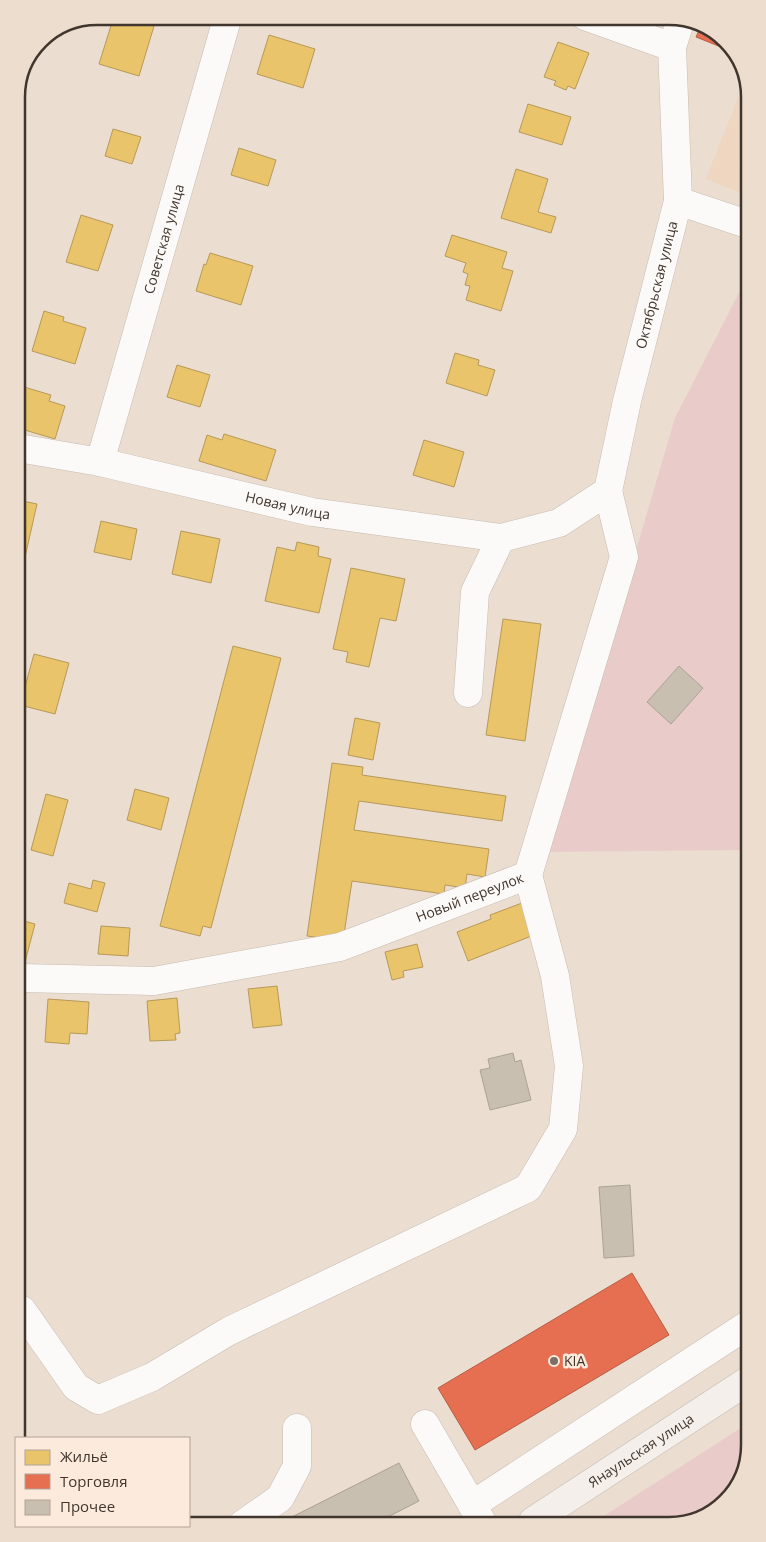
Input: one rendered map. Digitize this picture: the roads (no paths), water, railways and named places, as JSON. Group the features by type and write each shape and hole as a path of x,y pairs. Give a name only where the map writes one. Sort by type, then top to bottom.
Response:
{"main road":[{"name":"Янаульская улица","path":"539,1517 741,1386"}],"street":[{"name":"Советская улица","path":"100,462 225,25"},
{"path":"609,25 672,48"},
{"name":"Октябрьская улица","path":"608,491 627,401 678,201 672,48 679,26"},
{"path":"678,201 741,222"},
{"name":"Новая улица","path":"25,449 100,462 312,512 500,538 560,523 608,491"},
{"name":"Новый переулок","path":"25,978 154,981 340,948 528,875 624,557 608,491"},
{"path":"468,693 475,592 500,538"},
{"path":"25,1314 76,1387 98,1400 152,1377 229,1331 528,1188 563,1130 569,1066 555,976 528,875"},
{"path":"425,1424 477,1513 741,1330"},
{"path":"253,1517 280,1498 297,1466 297,1428"}],"place":[{"name":"KIA","path":"554,1361"}]}
